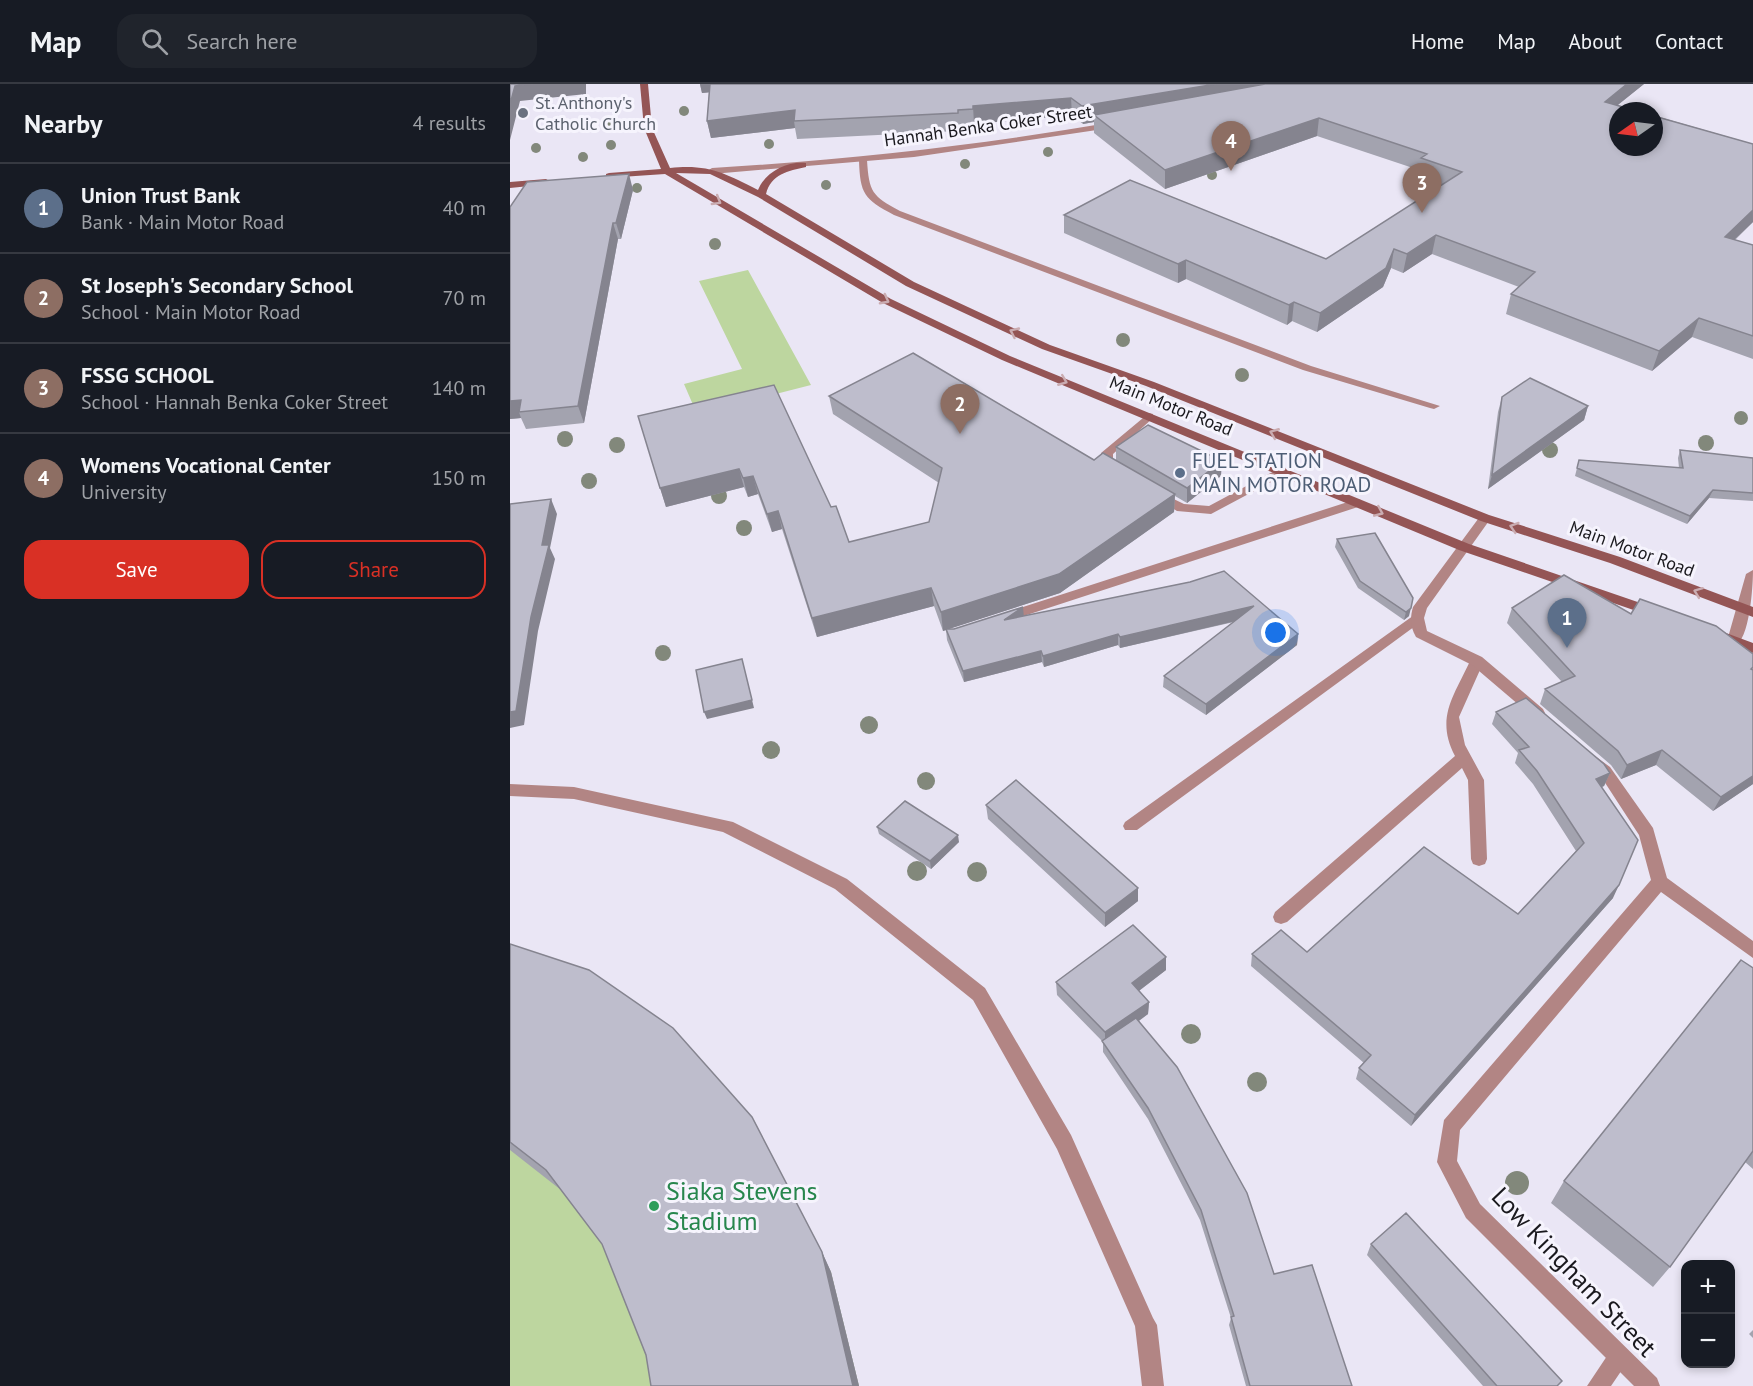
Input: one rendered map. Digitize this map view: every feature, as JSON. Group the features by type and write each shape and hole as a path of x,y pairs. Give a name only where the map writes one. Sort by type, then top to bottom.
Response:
{"main road":[{"path":"644,84 648,128 667,171"},
{"path":"761,195 762,185 770,177 781,170 803,165"},
{"name":"Hannah Benka Coker Street","path":"600,177 667,171 712,171"},
{"name":"Main Motor Road","path":"667,171 887,301 1006,358 1464,547 1668,617"},
{"name":"Main Motor Road","path":"712,171 761,195 910,284 1046,347 1150,384 1485,518 1615,560 1748,610"},
{"path":"510,184 555,181"},
{"path":"1701,629 1753,648"}],"street":[{"name":"Hannah Benka Coker Street","path":"712,171 863,160 962,149 1127,122"},
{"path":"863,160 864,188 869,198 897,213 1307,368 1434,406"},
{"path":"1149,416 1107,453 1107,463 1111,470 1181,508 1210,510 1282,471"},
{"path":"984,624 1357,503"},
{"path":"1485,518 1420,607 1417,618 1421,634 1477,661 1554,727"},
{"path":"1734,641 1748,610 1753,574"},
{"path":"1131,826 1417,618"},
{"path":"1477,661 1452,717 1457,745 1476,780 1479,859"},
{"path":"1579,749 1605,771 1647,833 1660,882 1753,951"},
{"path":"1281,917 1463,758"},
{"path":"510,790 574,794 727,826 841,884 979,994 1064,1142 1146,1326 1153,1386"},
{"name":"Low Kingham Street","path":"1649,1386 1473,1211 1447,1162 1450,1126 1660,882"},
{"path":"1598,1386 1619,1358"}],"green space":[{"path":"748,270 811,385 697,414 684,384 742,369 699,281"},
{"name":"Siaka Stevens Stadium","path":"510,964 763,1140 831,1272 859,1386 510,1386"}],"building":[{"path":"510,84 533,84 515,86 510,104"},
{"path":"710,84 1216,84 1082,106 1071,98 973,106 973,109 958,110 958,113 794,121 795,110 707,121"},
{"path":"1265,84 1627,84 1605,102 1609,103 1609,156 1663,156 1663,119 1753,144 1753,210 1725,237 1753,245 1753,336 1699,318 1659,351 1511,294 1535,272 1436,235 1407,254 1394,249 1386,268 1320,313 1294,302 1289,305 1186,260 1178,264 1064,215 1130,180 1326,259 1462,172 1421,158 1427,154 1319,118 1165,170 1094,115"},
{"path":"629,174 616,223 613,223 578,406 519,412 521,400 510,401 510,207 527,182"},
{"path":"913,353 1094,460 1103,453 1175,494 1059,574 941,612 931,588 812,618 778,511 767,514 753,476 743,478 739,469 660,488 638,416 774,385 831,507 836,506 849,542 929,522 942,468 829,396"},
{"path":"1530,378 1588,406 1492,475 1502,397"},
{"path":"1148,425 1222,461 1187,488 1116,447"},
{"path":"1680,450 1753,458 1753,493 1713,490 1690,516 1577,468 1579,460 1683,468"},
{"path":"551,499 542,545 549,545 531,617 516,711 510,712 510,504"},
{"path":"1375,533 1413,598 1411,608 1406,612 1360,581 1337,539"},
{"path":"1224,571 1298,634 1206,704 1164,676 1254,606 1120,637 1118,634 1043,656 1041,651 963,671 946,629 954,629 1023,607 1004,620 1190,582"},
{"path":"1564,575 1631,614 1640,599 1716,626 1753,654 1751,669 1753,670 1753,776 1721,797 1662,750 1627,765 1618,751 1545,689 1575,676 1512,608"},
{"path":"742,659 752,700 704,712 696,670"},
{"path":"1526,698 1604,764 1610,773 1596,779 1638,840 1619,885 1415,1115 1359,1068 1371,1055 1252,954 1281,930 1307,952 1424,847 1518,914 1584,843 1537,771 1519,750 1529,747 1496,712"},
{"path":"1016,780 1138,888 1105,913 986,805"},
{"path":"905,801 958,835 930,861 877,827"},
{"path":"1133,925 1166,957 1132,983 1149,1002 1105,1032 1056,982"},
{"name":"Siaka Stevens Stadium","path":"510,944 589,970 673,1028 752,1117 822,1252 853,1386 651,1386 646,1355 602,1244 546,1170 510,1142"},
{"path":"1741,960 1753,968 1753,1151 1670,1267 1564,1181"},
{"path":"1136,1018 1177,1067 1247,1193 1274,1274 1312,1265 1352,1386 1250,1386 1231,1317 1234,1316 1201,1210 1148,1108 1102,1041"},
{"path":"1406,1213 1562,1381 1557,1386 1497,1386 1371,1244"}],"place":[{"name":"St. Anthony's Catholic Church","path":"523,113"},
{"name":"Womens Vocational Center","path":"1231,171"},
{"name":"FSSG SCHOOL","path":"1422,213"},
{"name":"St Joseph's Secondary School","path":"960,434"},
{"name":"FUEL STATION MAIN MOTOR ROAD","path":"1180,473"},
{"name":"Union Trust Bank","path":"1567,648"},
{"name":"Siaka Stevens Stadium","path":"654,1206"}]}
